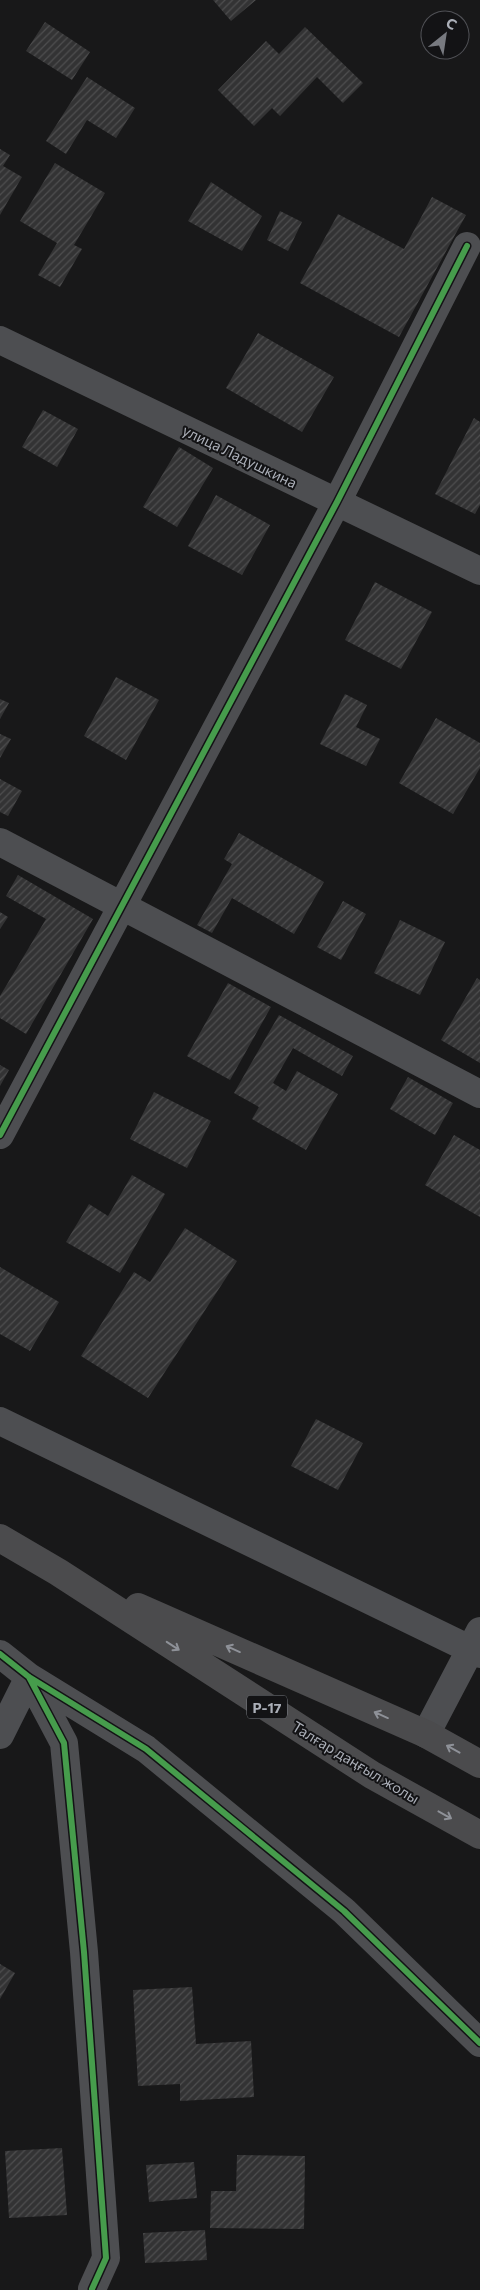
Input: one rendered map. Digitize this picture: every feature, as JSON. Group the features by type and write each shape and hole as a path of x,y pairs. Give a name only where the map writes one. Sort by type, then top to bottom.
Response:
{"main road":[{"name":"Талғар даңғыл жолы","path":"0,1538 58,1572 372,1774 480,1835"},
{"name":"Талғар даңғыл жолы","path":"58,1572 426,1734"},
{"name":"P-17","path":"426,1734 480,1764"}],"street":[{"path":"0,1135 337,502 467,246"},
{"name":"улица Ладушкина","path":"0,340 480,571"},
{"path":"0,842 480,1094"},
{"path":"0,1421 477,1644 426,1734"},
{"path":"0,1654 29,1677 146,1749 344,1912 480,2043"},
{"path":"0,1735 29,1677"},
{"path":"29,1677 64,1743 84,1952 106,2258 92,2289"}],"building":[{"path":"213,0 256,0 231,21"},
{"path":"45,22 90,52 72,80 26,51"},
{"path":"305,27 363,83 343,103 317,77 280,116 272,108 254,126 218,90 266,41 279,54"},
{"path":"87,77 135,108 116,138 87,120 66,154 46,141"},
{"path":"0,149 10,155 3,166 22,177 0,215"},
{"path":"55,163 105,193 74,245 82,249 60,287 38,275 57,243 20,221"},
{"path":"211,182 262,216 242,251 188,221"},
{"path":"432,197 466,215 399,337 300,283 338,214 404,249"},
{"path":"280,211 302,222 288,251 267,240"},
{"path":"258,333 334,377 302,432 226,388"},
{"path":"43,410 78,429 57,467 22,447"},
{"path":"474,418 480,422 480,505 475,514 435,494"},
{"path":"179,447 213,468 177,527 143,507"},
{"path":"216,495 270,525 242,575 188,546"},
{"path":"375,582 432,612 401,669 345,640"},
{"path":"116,677 159,700 126,760 84,736"},
{"path":"345,694 367,705 356,727 380,739 366,766 320,744"},
{"path":"0,699 9,703 0,719"},
{"path":"436,718 480,743 480,768 453,814 399,783"},
{"path":"0,734 11,739 0,758"},
{"path":"0,779 22,791 8,816 0,812"},
{"path":"239,833 324,882 294,934 232,898 212,933 197,925 232,864 224,859"},
{"path":"18,875 93,919 26,1034 0,1018 0,996 46,919 6,896"},
{"path":"343,901 366,914 341,960 317,947"},
{"path":"0,912 8,917 0,929"},
{"path":"400,920 445,942 420,995 374,973"},
{"path":"477,978 480,980 480,1063 441,1040"},
{"path":"228,983 271,1007 230,1080 187,1056"},
{"path":"279,1015 353,1056 342,1076 293,1048 273,1083 286,1091 297,1071 338,1094 306,1150 252,1119 259,1107 234,1093"},
{"path":"0,1065 9,1070 0,1086"},
{"path":"408,1077 453,1103 435,1135 390,1109"},
{"path":"154,1092 211,1121 187,1168 130,1139"},
{"path":"454,1135 480,1150 480,1217 425,1185"},
{"path":"132,1175 165,1194 120,1273 66,1242 89,1204 108,1216"},
{"path":"185,1228 237,1261 148,1398 81,1356 134,1272 150,1282"},
{"path":"0,1267 59,1302 30,1351 0,1334"},
{"path":"316,1419 363,1443 338,1490 291,1466"},
{"path":"0,1964 15,1973 0,1999"},
{"path":"192,1987 196,2044 251,2041 254,2097 180,2101 180,2084 138,2086 133,1990"},
{"path":"62,2148 67,2215 9,2218 5,2151"},
{"path":"237,2155 305,2156 304,2229 210,2228 211,2191 236,2191"},
{"path":"194,2162 197,2198 149,2202 146,2165"},
{"path":"205,2230 207,2260 145,2263 143,2233"}],"cycle path":[{"path":"0,1135 337,502 467,246"},
{"path":"0,1654 29,1677 146,1749 344,1911 480,2043"},
{"path":"29,1677 64,1743 84,1952 106,2258 92,2289"}]}
